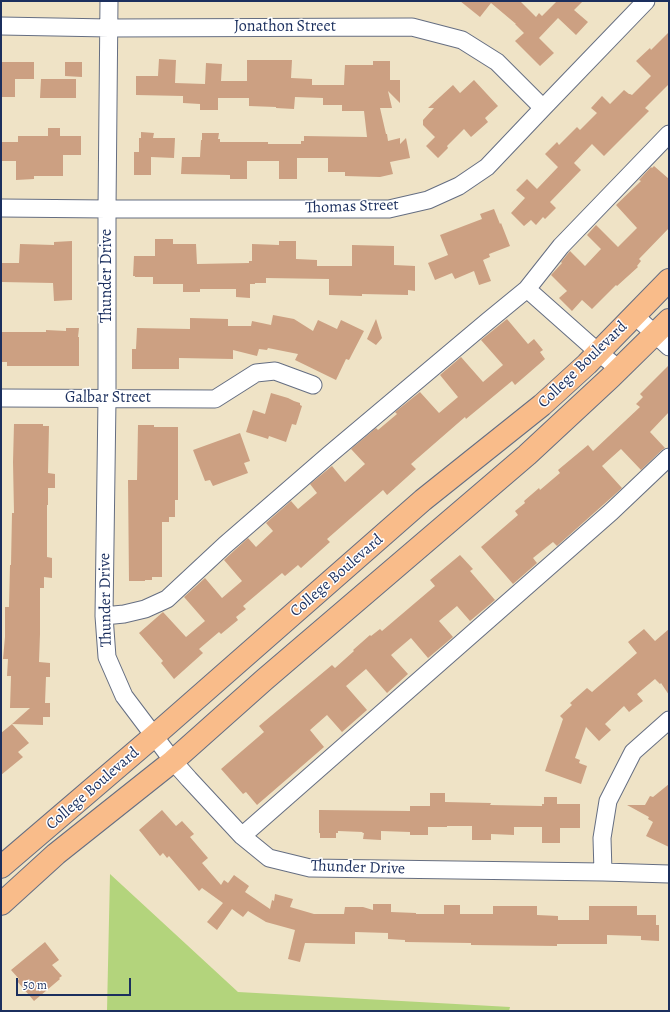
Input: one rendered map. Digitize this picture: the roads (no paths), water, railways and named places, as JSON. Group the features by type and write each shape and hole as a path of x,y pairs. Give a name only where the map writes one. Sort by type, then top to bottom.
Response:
{"main road":[{"name":"College Boulevard","path":"1,867 154,736 423,500 542,405 587,364 669,280"},
{"name":"College Boulevard","path":"1,904 56,854 173,761 264,680 527,455 619,369 664,334"}],"street":[{"name":"Thunder Drive","path":"109,1 107,399 104,616 107,657 124,696 173,761 242,836 269,858 310,868 669,874"},
{"name":"Thomas Street","path":"1,208 389,209 428,200 459,186 487,167 646,1"},
{"name":"Jonathon Street","path":"1,26 109,28 412,27 462,40 497,62 543,108"},
{"path":"104,616 124,614 146,609 167,599 330,454 527,289 562,246 669,134"},
{"path":"527,289 619,369"},
{"path":"634,316 664,334"},
{"name":"Galbar Street","path":"1,398 215,399 256,373 275,371 313,385"},
{"path":"242,836 611,512 669,457"},
{"path":"603,872 602,838 608,801 633,752 669,720"}]}
